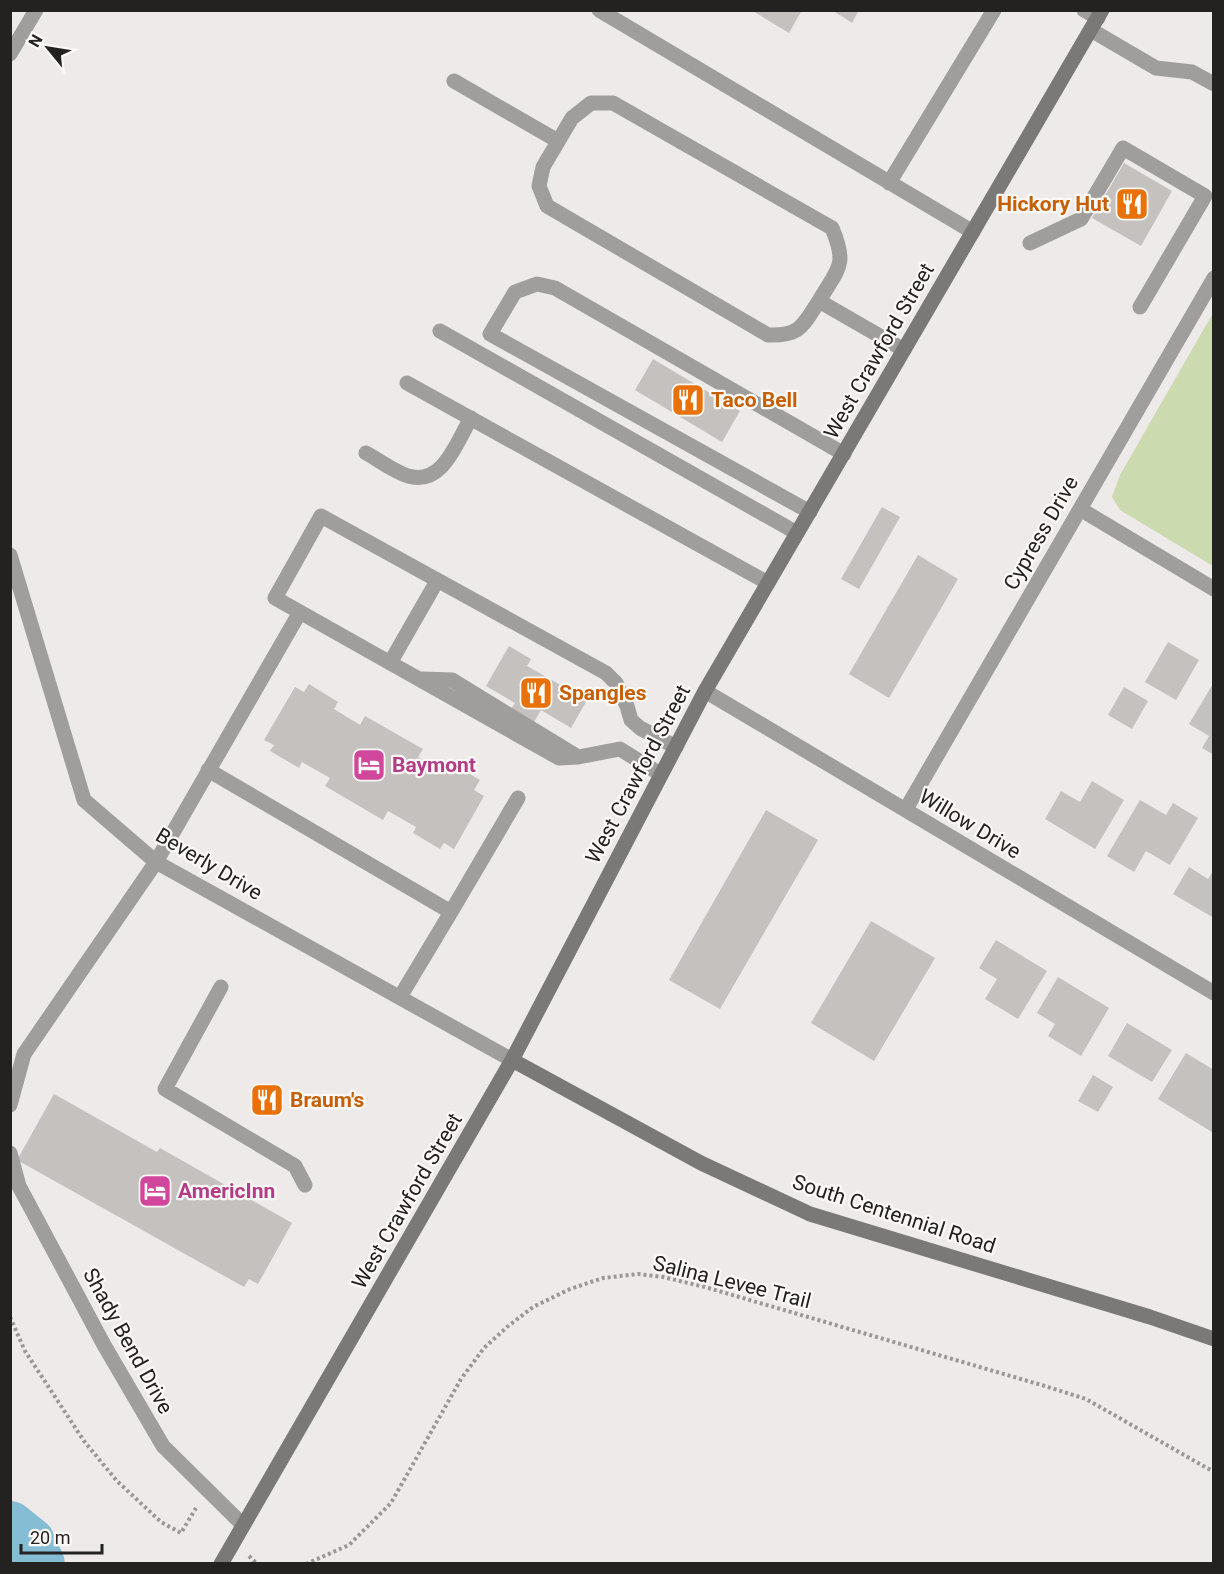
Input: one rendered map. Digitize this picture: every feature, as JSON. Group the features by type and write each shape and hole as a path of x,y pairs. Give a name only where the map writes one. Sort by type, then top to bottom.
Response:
{"main road":[{"name":"West Crawford Street","path":"221,1563 512,1060 705,692 1097,20"},
{"name":"South Centennial Road","path":"512,1060 701,1163 810,1214 1150,1317 1214,1339"}],"street":[{"path":"10,54 36,10"},
{"path":"599,10 973,232"},
{"path":"889,183 994,10"},
{"path":"1084,10 1156,68 1192,72 1214,84"},
{"path":"454,81 558,141"},
{"path":"591,103 613,103 832,228 840,246 842,262 819,301 800,328 787,335 768,335 547,206 539,186 543,167 572,118 591,103"},
{"path":"1030,243 1081,219 1123,148 1205,196 1140,307"},
{"name":"Cypress Drive","path":"906,809 1214,278"},
{"path":"479,354 515,292 537,284 555,288 844,454"},
{"path":"819,301 904,350"},
{"path":"440,331 797,532"},
{"path":"490,334 810,512"},
{"path":"407,383 768,583"},
{"path":"366,453 405,475 420,478 432,476 444,466 471,418"},
{"path":"1080,509 1214,589"},
{"path":"660,774 620,749 578,757 452,680 419,679 275,598 321,516 606,673 616,683 631,720 640,728 676,747"},
{"name":"Beverly Drive","path":"10,555 84,800 156,862 512,1060"},
{"path":"390,663 437,580"},
{"path":"10,1105 24,1054 156,862 300,612"},
{"name":"Willow Drive","path":"705,692 1214,993"},
{"path":"208,770 451,912"},
{"path":"400,997 518,798"},
{"path":"221,987 165,1089 295,1166 305,1185"},
{"name":"Shady Bend Drive","path":"10,1153 19,1186 104,1345 163,1446 243,1525"}],"path":[{"name":"Salina Levee Trail","path":"306,1563 349,1545 391,1503 460,1379 484,1348 507,1327 533,1307 570,1289 603,1278 638,1274 663,1277 716,1291 1086,1399 1214,1472"},
{"path":"10,1317 24,1351 84,1441 117,1481 161,1522 181,1533 198,1505 205,1512"}],"green space":[{"path":"1213,313 1213,566 1120,510 1112,497 1120,475"}],"building":[{"path":"751,10 802,10 789,33"},
{"path":"832,10 859,10 852,23"},
{"name":"Hickory Hut","path":"1124,163 1172,191 1141,246 1092,218"},
{"name":"Taco Bell","path":"653,359 740,411 722,442 635,390"},
{"path":"882,507 900,517 859,589 841,579"},
{"path":"918,555 958,579 889,698 849,674"},
{"path":"1168,642 1199,660 1176,700 1145,682"},
{"name":"Spangles","path":"509,646 531,659 527,666 587,700 571,728 541,710 534,722 511,709 515,703 486,686"},
{"path":"1214,682 1214,755 1202,748 1209,736 1189,724"},
{"name":"Baymont","path":"309,684 338,702 334,709 360,725 365,716 423,749 418,757 444,772 449,762 480,780 474,790 484,796 454,849 444,843 440,849 413,833 416,827 388,811 383,820 325,786 330,778 302,762 299,768 270,751 274,745 264,740 295,687 304,692"},
{"path":"1124,687 1148,701 1132,729 1108,715"},
{"path":"1092,781 1124,800 1095,849 1045,819 1061,791 1080,802"},
{"path":"1140,800 1166,815 1173,803 1198,818 1170,865 1146,851 1134,872 1107,856"},
{"path":"766,810 818,840 720,1009 669,980"},
{"path":"1189,867 1208,879 1214,869 1214,918 1173,894"},
{"path":"871,921 935,958 874,1061 811,1023"},
{"path":"996,940 1047,971 1018,1019 985,999 997,979 979,968"},
{"path":"1058,977 1109,1008 1081,1056 1048,1036 1055,1024 1037,1013"},
{"path":"1127,1023 1172,1050 1152,1082 1108,1056"},
{"path":"1186,1053 1214,1070 1214,1128 1212,1132 1158,1099"},
{"path":"1093,1075 1113,1087 1098,1112 1078,1101"},
{"name":"AmericInn","path":"54,1094 157,1152 160,1148 292,1223 258,1284 249,1279 244,1287 17,1160"}],"waterway":[{"path":"10,1526 30,1542 40,1564"}],"place":[{"name":"Hickory Hut","path":"1132,204"},
{"name":"Taco Bell","path":"688,400"},
{"name":"Spangles","path":"536,693"},
{"name":"Baymont","path":"369,765"},
{"name":"Braum's","path":"267,1100"},
{"name":"AmericInn","path":"155,1191"}]}
